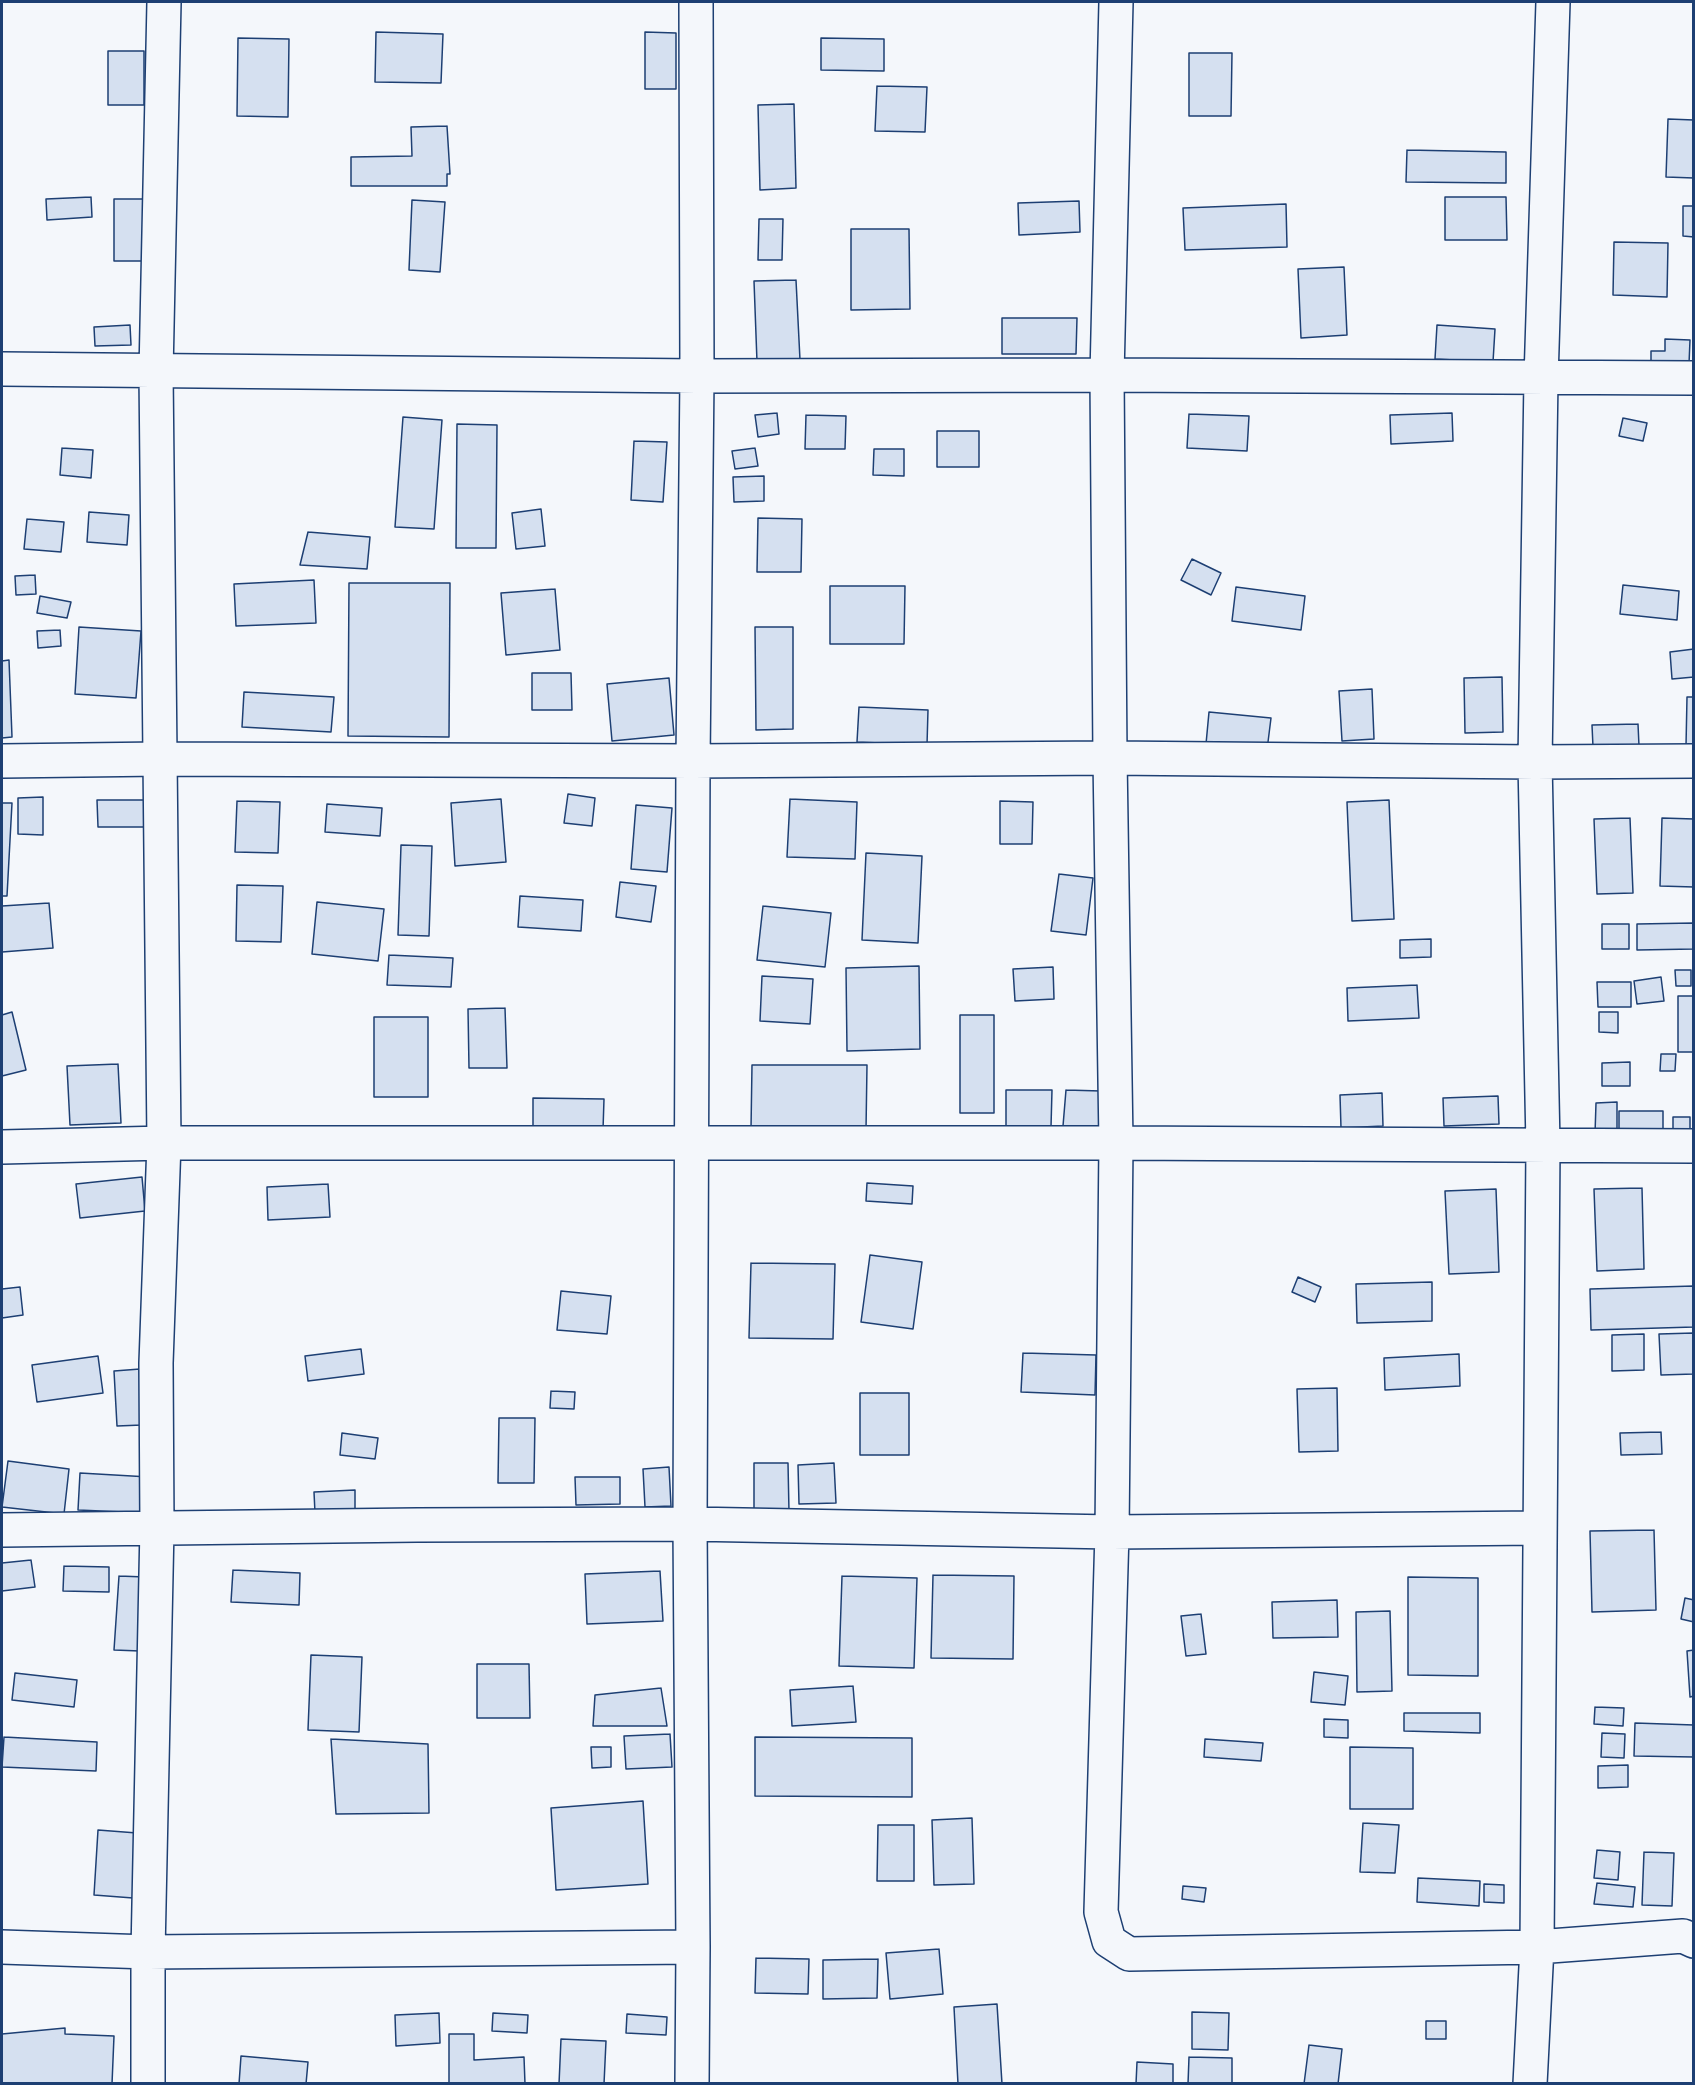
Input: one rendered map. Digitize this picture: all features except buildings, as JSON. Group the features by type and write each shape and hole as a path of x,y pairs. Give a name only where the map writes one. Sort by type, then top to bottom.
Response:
{"street":[{"path":"148,2084 148,1952 157,1527 156,1363 164,1143 156,372 164,2"},
{"path":"692,2084 690,1524 697,376 696,2"},
{"path":"1116,2 1107,375 1116,1143 1112,1532 1101,1912 1108,1941 1130,1954 1537,1947 1683,1936 1694,1941"},
{"path":"1530,2084 1537,1947 1543,1145 1535,762 1541,379 1553,2"},
{"path":"2,369 697,376 1107,375 1694,378"},
{"path":"2,761 161,759 693,761 1110,758 1535,762 1694,761"},
{"path":"2,1147 164,1143 1116,1143 1694,1146"},
{"path":"2,1530 690,1524 1112,1532 1539,1528"},
{"path":"2,1947 148,1952 693,1947"}]}
